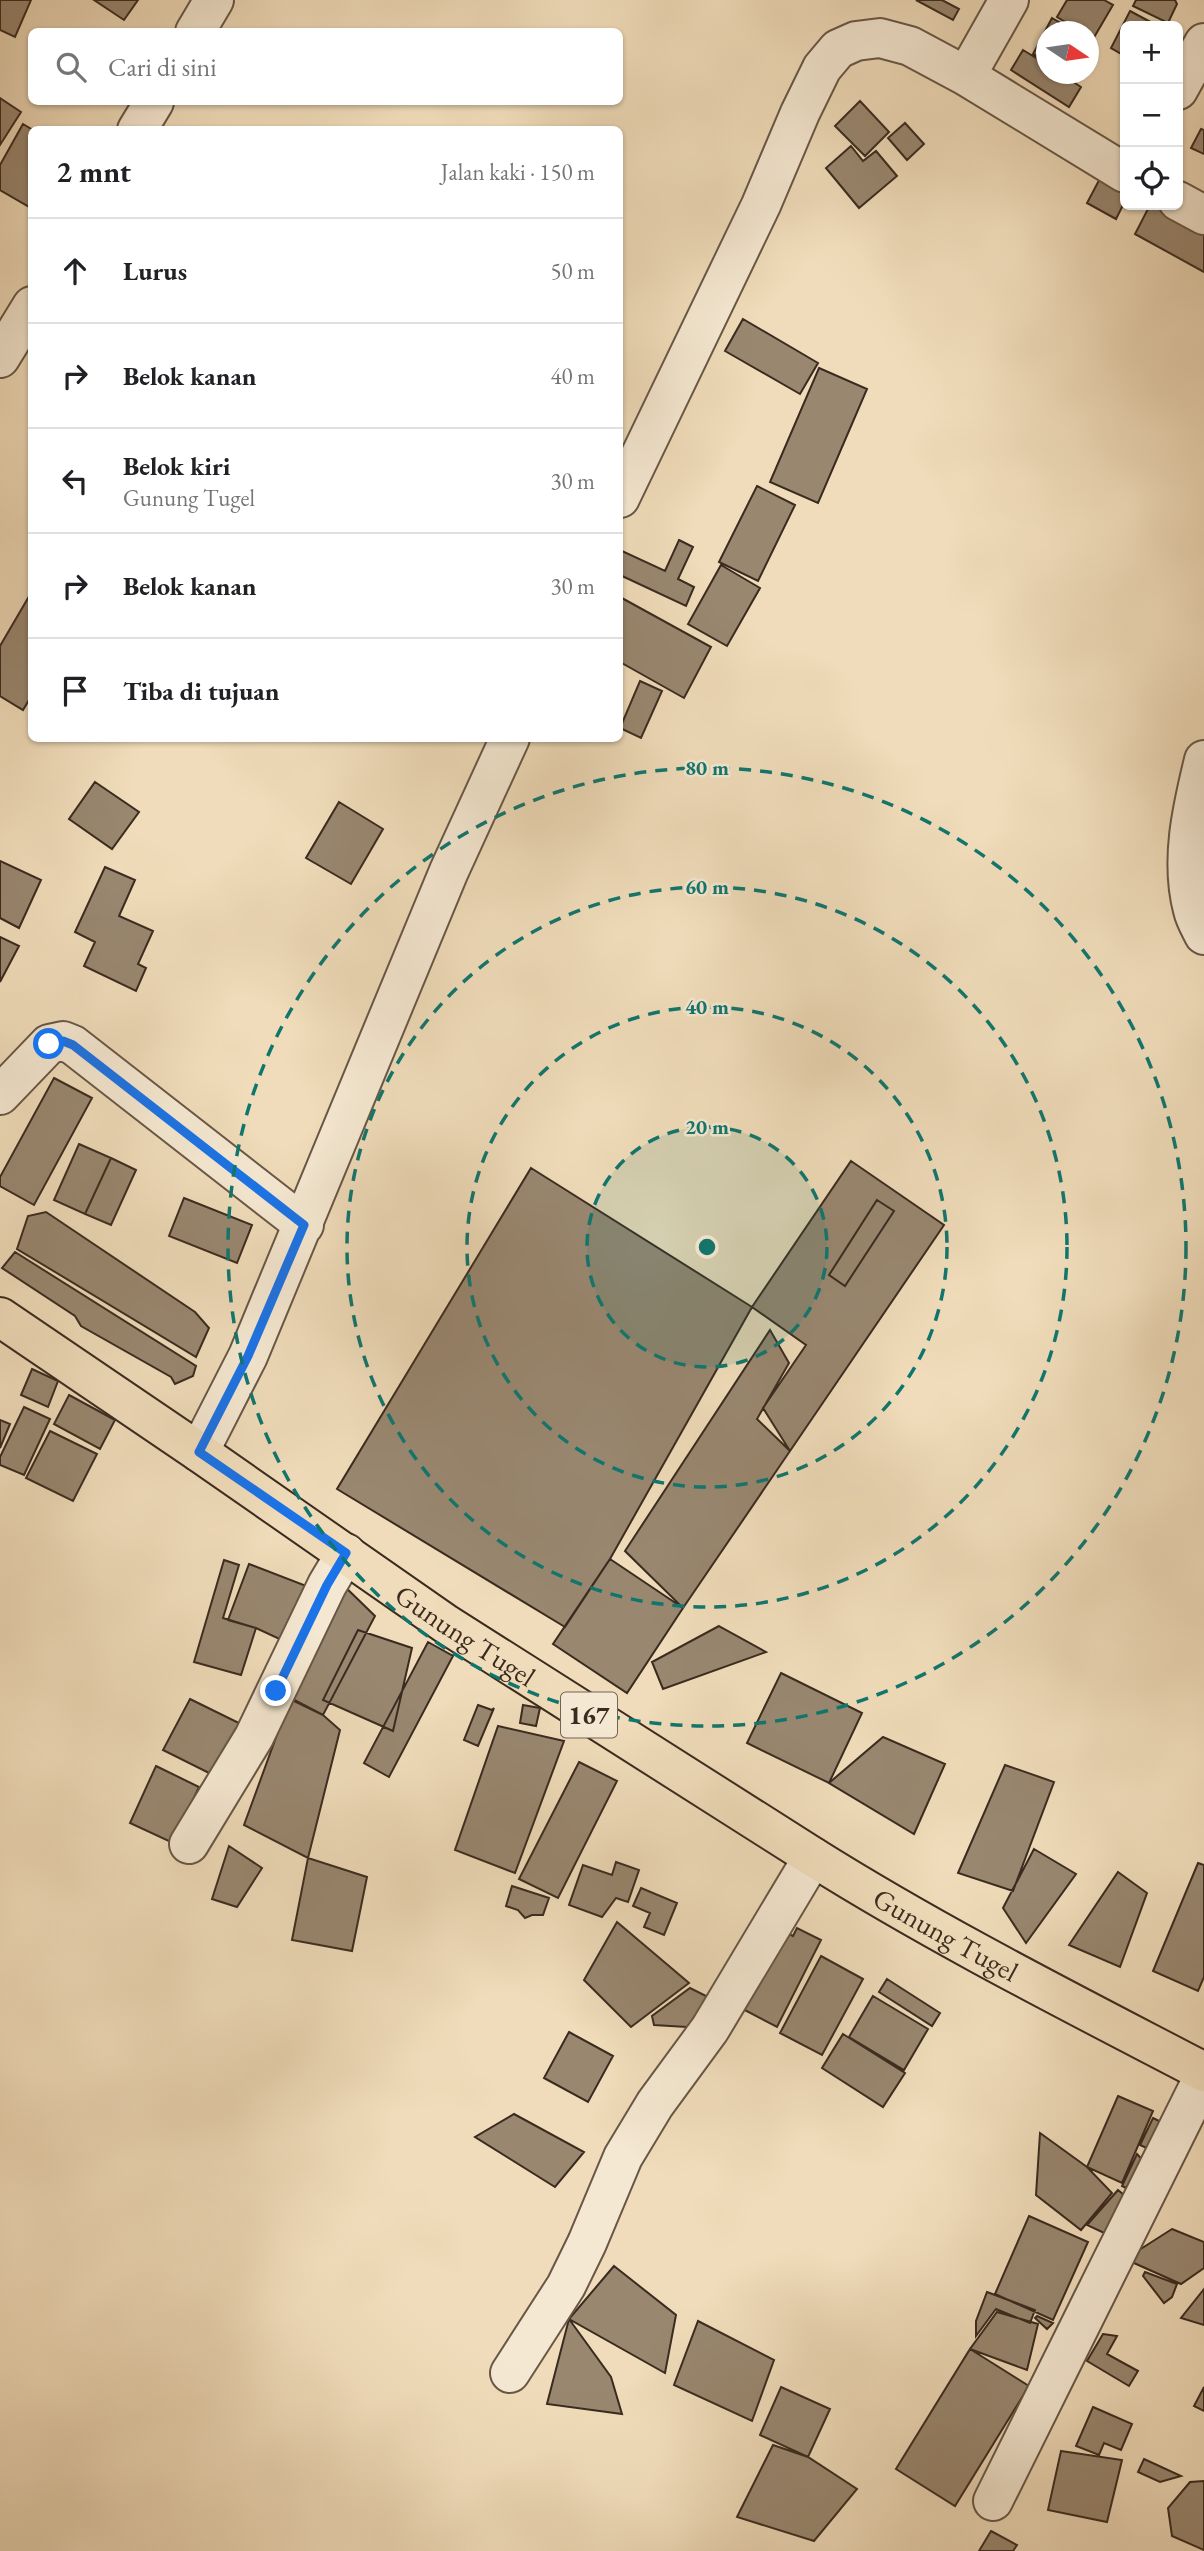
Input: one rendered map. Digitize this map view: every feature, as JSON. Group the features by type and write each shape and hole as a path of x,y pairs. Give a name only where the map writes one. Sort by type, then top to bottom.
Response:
{"main road":[{"name":"Gunung Tugel","path":"0,1317 446,1624 813,1857 868,1891 1035,1984 1204,2074"}],"street":[{"path":"197,28 214,0"},
{"path":"965,76 1009,0"},
{"path":"623,492 761,205 822,68 838,49 856,41 880,38 910,46 965,76 1120,170"},
{"path":"1181,84 1204,43"},
{"path":"139,126 152,105"},
{"path":"1183,204 1204,215"},
{"path":"0,358 28,312"},
{"path":"199,1452 248,1356 449,872 508,742"},
{"path":"1204,761 1190,818 1188,880 1193,912 1204,935"},
{"path":"0,1095 49,1044 63,1041 73,1045 304,1225"},
{"path":"189,1844 254,1737 327,1585 346,1553"},
{"path":"510,2374 566,2286 587,2243 622,2157 655,2104 710,2029 813,1857"},
{"path":"993,2501 1204,2074"}],"building":[{"path":"0,0 31,0 15,37 0,30"},
{"path":"94,0 138,0 124,20"},
{"path":"916,0 942,0 959,9 953,20"},
{"path":"1067,0 1104,0 1113,5 1099,29 1099,21 1064,21 1057,17"},
{"path":"1136,0 1175,0 1177,4 1169,21 1133,6"},
{"path":"1130,11 1149,21 1125,21"},
{"path":"1120,30 1120,53 1111,48"},
{"path":"1023,50 1036,58 1036,84 1076,84 1081,87 1069,107 1011,70"},
{"path":"0,98 21,112 0,145"},
{"path":"860,101 889,132 865,156 835,126"},
{"path":"905,123 924,144 907,160 888,138"},
{"path":"23,124 28,127 28,206 0,190 0,165"},
{"path":"1201,129 1204,130 1204,154 1191,148"},
{"path":"851,146 863,161 876,151 897,176 859,208 826,168"},
{"path":"1104,171 1120,180 1120,210 1116,219 1087,203"},
{"path":"1147,210 1180,210 1204,223 1204,272 1135,234"},
{"path":"743,319 818,363 800,394 725,351"},
{"path":"819,368 867,389 818,503 770,482"},
{"path":"757,486 795,505 758,581 719,562"},
{"path":"679,540 693,547 678,579 694,587 686,606 623,576 623,551 665,571"},
{"path":"721,565 760,588 727,646 688,624"},
{"path":"28,598 28,702 23,710 0,696 0,646"},
{"path":"623,599 711,647 684,698 623,664"},
{"path":"640,681 662,691 641,738 623,729 623,721"},
{"path":"95,782 139,812 112,849 69,819"},
{"path":"339,802 383,829 351,884 306,858"},
{"path":"0,861 41,880 19,928 0,918"},
{"path":"105,867 135,880 119,916 153,931 138,964 146,968 136,991 84,966 95,942 75,932"},
{"path":"0,937 19,946 0,982"},
{"path":"54,1078 92,1098 34,1205 0,1186 0,1177"},
{"path":"79,1144 111,1158 85,1214 54,1200"},
{"path":"111,1158 136,1170 111,1225 85,1214"},
{"path":"851,1161 944,1225 790,1451 763,1408 806,1345 752,1307"},
{"path":"531,1168 752,1307 610,1559 565,1627 337,1489"},
{"path":"184,1198 252,1225 237,1263 169,1236"},
{"path":"877,1200 894,1211 845,1286 829,1275"},
{"path":"46,1212 195,1312 209,1328 196,1357 17,1249 28,1216"},
{"path":"15,1252 196,1366 193,1376 175,1384 171,1377 81,1326 75,1316 2,1268"},
{"path":"770,1330 789,1363 757,1419 790,1451 683,1608 625,1551"},
{"path":"32,1369 58,1381 48,1407 21,1395"},
{"path":"69,1395 115,1420 100,1449 54,1424"},
{"path":"24,1407 50,1419 24,1475 0,1465 0,1457"},
{"path":"0,1420 10,1424 0,1448"},
{"path":"50,1431 97,1454 73,1501 26,1478"},
{"path":"610,1559 683,1608 627,1693 553,1644"},
{"path":"224,1560 239,1565 223,1618 256,1628 241,1675 194,1662"},
{"path":"249,1564 309,1587 288,1643 256,1628 228,1620"},
{"path":"338,1580 375,1616 323,1715 279,1692"},
{"path":"719,1626 766,1652 663,1689 652,1662"},
{"path":"358,1630 412,1648 393,1731 323,1700"},
{"path":"428,1642 453,1656 389,1777 364,1763"},
{"path":"781,1673 862,1713 829,1783 747,1743"},
{"path":"190,1699 249,1728 223,1780 163,1750"},
{"path":"290,1699 323,1715 340,1730 308,1858 244,1825"},
{"path":"478,1705 492,1710 494,1708 478,1746 464,1740"},
{"path":"523,1705 540,1708 536,1726 520,1723"},
{"path":"498,1726 564,1741 515,1873 455,1850"},
{"path":"883,1737 945,1764 914,1834 829,1783"},
{"path":"579,1762 617,1781 558,1898 519,1879"},
{"path":"1005,1765 1054,1782 1013,1891 958,1873"},
{"path":"156,1766 199,1787 173,1843 130,1823"},
{"path":"229,1846 262,1868 237,1907 212,1899"},
{"path":"1034,1849 1076,1874 1026,1943 1003,1908"},
{"path":"308,1858 367,1877 352,1951 292,1940"},
{"path":"616,1862 639,1870 628,1902 616,1898 602,1917 569,1905 583,1865 612,1875"},
{"path":"1198,1863 1204,1865 1204,1977 1198,1991 1153,1971"},
{"path":"1118,1872 1147,1893 1120,1967 1069,1945"},
{"path":"512,1886 549,1898 543,1915 525,1918 518,1910 506,1906"},
{"path":"641,1888 677,1903 664,1935 644,1927 650,1913 633,1906"},
{"path":"617,1922 689,1983 631,2027 584,1980"},
{"path":"779,1928 793,1936 797,1928 821,1940 777,2027 739,2007"},
{"path":"821,1956 863,1979 822,2055 780,2033"},
{"path":"887,1979 940,2013 932,2026 879,1992"},
{"path":"690,1988 714,2000 703,2022 687,2027 654,2025 652,2016"},
{"path":"873,1996 928,2029 904,2070 849,2037"},
{"path":"569,2032 613,2056 588,2102 544,2078"},
{"path":"843,2034 905,2073 883,2107 822,2068"},
{"path":"1118,2096 1153,2111 1122,2183 1087,2167"},
{"path":"514,2114 584,2152 555,2187 475,2137"},
{"path":"1153,2118 1167,2125 1155,2152 1140,2145"},
{"path":"1040,2133 1087,2167 1112,2193 1081,2230 1036,2195"},
{"path":"1137,2154 1148,2166 1126,2188 1122,2186"},
{"path":"1118,2190 1124,2195 1119,2240 1087,2225"},
{"path":"1029,2216 1088,2242 1053,2320 995,2294"},
{"path":"1172,2229 1204,2242 1204,2268 1181,2284 1125,2259"},
{"path":"614,2266 676,2315 665,2373 569,2319"},
{"path":"1145,2272 1177,2284 1172,2297 1164,2303 1143,2276"},
{"path":"1204,2289 1204,2325 1181,2318"},
{"path":"987,2292 1035,2310 1030,2323 996,2309 976,2336 976,2321"},
{"path":"997,2312 1038,2324 1027,2370 970,2349"},
{"path":"1037,2316 1053,2323 1047,2329 1035,2318"},
{"path":"569,2319 611,2377 622,2414 547,2404"},
{"path":"698,2321 774,2360 752,2421 674,2385"},
{"path":"1103,2334 1117,2336 1107,2354 1138,2371 1129,2386 1087,2361"},
{"path":"970,2349 1029,2386 955,2506 896,2469"},
{"path":"781,2387 830,2409 808,2457 760,2435"},
{"path":"1204,2387 1204,2411 1194,2406"},
{"path":"1093,2407 1132,2424 1121,2450 1104,2443 1099,2455 1076,2446"},
{"path":"773,2445 808,2457 857,2489 814,2541 737,2517"},
{"path":"1061,2451 1122,2460 1107,2522 1048,2510"},
{"path":"1144,2459 1181,2476 1160,2482 1138,2472"},
{"path":"1204,2481 1204,2550 1172,2536 1168,2508 1190,2482"},
{"path":"991,2531 1017,2545 1013,2551 979,2551"}],"route":[{"path":"49,1044 63,1041 73,1045 304,1225 248,1356 199,1452 346,1553 327,1585 276,1691"}]}
